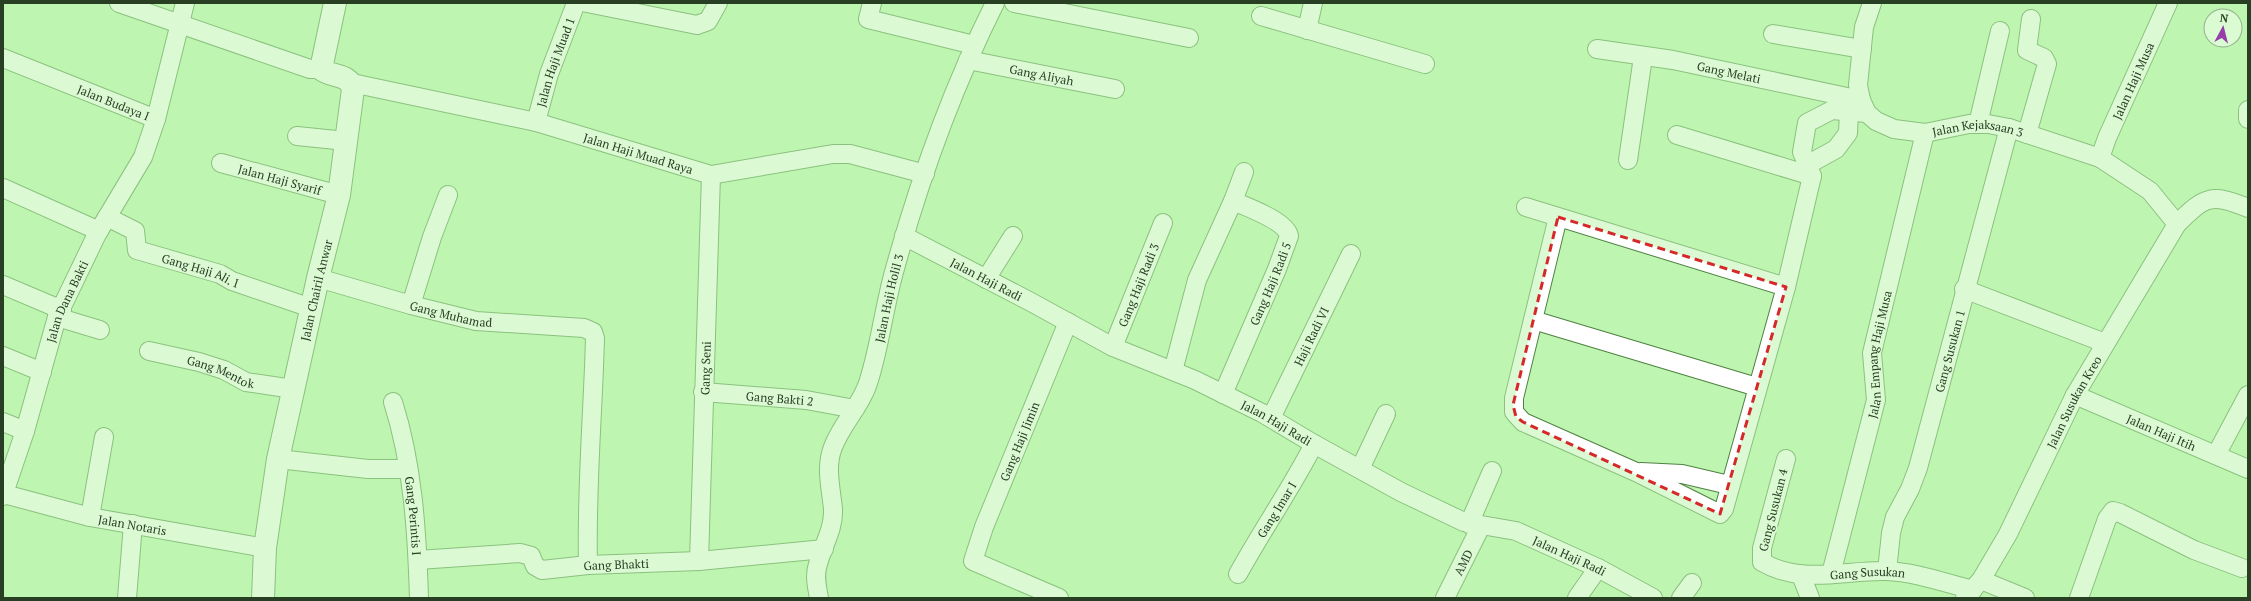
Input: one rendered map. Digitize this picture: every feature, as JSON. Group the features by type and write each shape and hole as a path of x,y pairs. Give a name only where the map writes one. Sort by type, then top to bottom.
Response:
{"street":[{"path":"119,3 178,25 310,68 321,69 326,73 346,78 352,83"},
{"name":"Jalan Budaya I","path":"3,58 156,119 178,25 185,3"},
{"path":"321,69 335,3"},
{"name":"Jalan Haji Muad 1","path":"536,122 549,74 576,3"},
{"path":"587,3 697,25 704,24 708,21 718,3"},
{"name":"Gang Aliyah","path":"872,3 868,19 971,53 1115,89"},
{"name":"Jalan Haji Holil 3","path":"819,598 816,578 818,564 831,531 833,510 829,487 829,467 832,447 867,389 876,359 893,275 904,236 925,174 971,53 995,3"},
{"path":"1014,3 1189,38"},
{"path":"1307,30 1313,3"},
{"path":"1809,171 1836,149 1848,133 1859,108 1858,85 1864,27 1872,3"},
{"name":"Jalan Haji Musa","path":"2100,158 2107,138 2168,3"},
{"path":"1261,16 1425,64"},
{"path":"2027,134 2047,64 2044,58 2027,50 2031,19"},
{"path":"1978,124 1988,77 1995,59 2000,31"},
{"path":"1773,34 1862,49"},
{"name":"Gang Melati","path":"1597,49 1673,60 1859,108"},
{"path":"1628,160 1643,56"},
{"name":"Jalan Haji Muad Raya","path":"352,83 536,122 711,175 833,154 850,154 925,174"},
{"name":"Jalan Chairil Anwar","path":"263,598 265,548 278,459 311,308 339,195 353,89 352,83"},
{"path":"1558,217 1514,398 1513,405 1516,417 1523,422 1636,472 1718,514 1723,510 1786,287 1809,171 1802,152 1807,123 1832,110 1859,108"},
{"name":"Jalan Kejaksaan 3","path":"1859,108 1876,121 1894,129 1925,133 1953,126 1978,124 2009,128 2100,158 2150,191 2177,224"},
{"path":"2248,110 2248,119"},
{"name":"Jalan Dana Bakti","path":"3,495 25,431 59,314 103,224 143,157 156,119"},
{"name":"Gang Susukan 1","path":"1887,571 1891,532 1895,517 1910,489 1918,468 1964,289 2009,128"},
{"name":"Jalan Empang Haji Musa","path":"1831,574 1876,400 1872,354 1925,133"},
{"path":"1677,135 1809,171"},
{"path":"297,136 346,141"},
{"name":"Jalan Haji Syarif","path":"221,163 339,195"},
{"path":"1173,372 1197,280 1233,201 1244,172"},
{"name":"Gang Seni","path":"699,561 703,392 711,175"},
{"path":"3,188 103,224"},
{"path":"411,305 432,237 448,195"},
{"name":"Jalan Susukan Kreo","path":"1973,589 2008,534 2075,395 2177,224 2191,210 2200,204 2217,198 2223,198 2248,208"},
{"name":"Gang Haji Radi 5","path":"1223,394 1277,269 1289,236 1285,228 1266,216 1233,201"},
{"path":"1526,207 1786,287"},
{"name":"Gang Haji Radi 3","path":"1113,348 1163,223"},
{"name":"Gang Haji Ali. I","path":"103,224 135,231 137,250 220,274 232,281 311,308"},
{"name":"Jalan Haji Radi","path":"904,236 1068,322 1113,348 1223,394 1271,418 1314,444 1401,492 1475,525 1516,531 1598,568 1653,598"},
{"path":"986,279 1013,236"},
{"name":"Haji Radi VI","path":"1271,418 1351,254"},
{"name":"Gang Muhamad","path":"318,278 476,322 589,329 595,338 587,516 588,565"},
{"path":"3,285 59,314 100,330"},
{"path":"1964,289 2105,343"},
{"path":"1533,320 1758,387"},
{"name":"Gang Haji Jimin","path":"1059,598 973,561 984,527 1016,446 1068,322"},
{"name":"Gang Mentok","path":"149,351 199,362 224,370 246,382 293,389"},
{"path":"3,356 42,372"},
{"name":"Gang Bakti 2","path":"703,392 806,400 855,409"},
{"name":"Jalan Haji Itih","path":"2075,395 2248,469"},
{"path":"2216,456 2248,395"},
{"path":"393,402 408,462 408,469"},
{"path":"1360,469 1386,414"},
{"path":"3,422 25,431"},
{"path":"90,517 104,437"},
{"name":"Gang Imar I","path":"1238,574 1264,527 1295,481 1314,444"},
{"name":"Gang Perintis I","path":"278,459 368,469 408,469 416,530 419,598"},
{"name":"Gang Susukan 4","path":"1762,562 1762,548 1786,459"},
{"name":"AMD","path":"1445,598 1475,525 1492,471"},
{"path":"1636,472 1682,474 1730,485"},
{"name":"Jalan Notaris","path":"3,495 90,517 265,548"},
{"path":"2079,598 2107,519 2113,511 2120,512 2194,550 2242,568"},
{"path":"127,598 132,524"},
{"name":"Gang Bhakti","path":"418,560 520,553 531,556 535,566 542,570 588,565 699,561 824,549"},
{"name":"Gang Susukan","path":"1762,562 1772,568 1801,575 1887,571 1919,576 1973,589 2025,598"},
{"path":"1577,598 1598,568"},
{"path":"1801,575 1810,598"},
{"path":"1681,598 1692,583"}],"highlighted area":[{"path":"1558,217 1786,287 1720,514 1523,422 1516,417 1513,405"}]}
